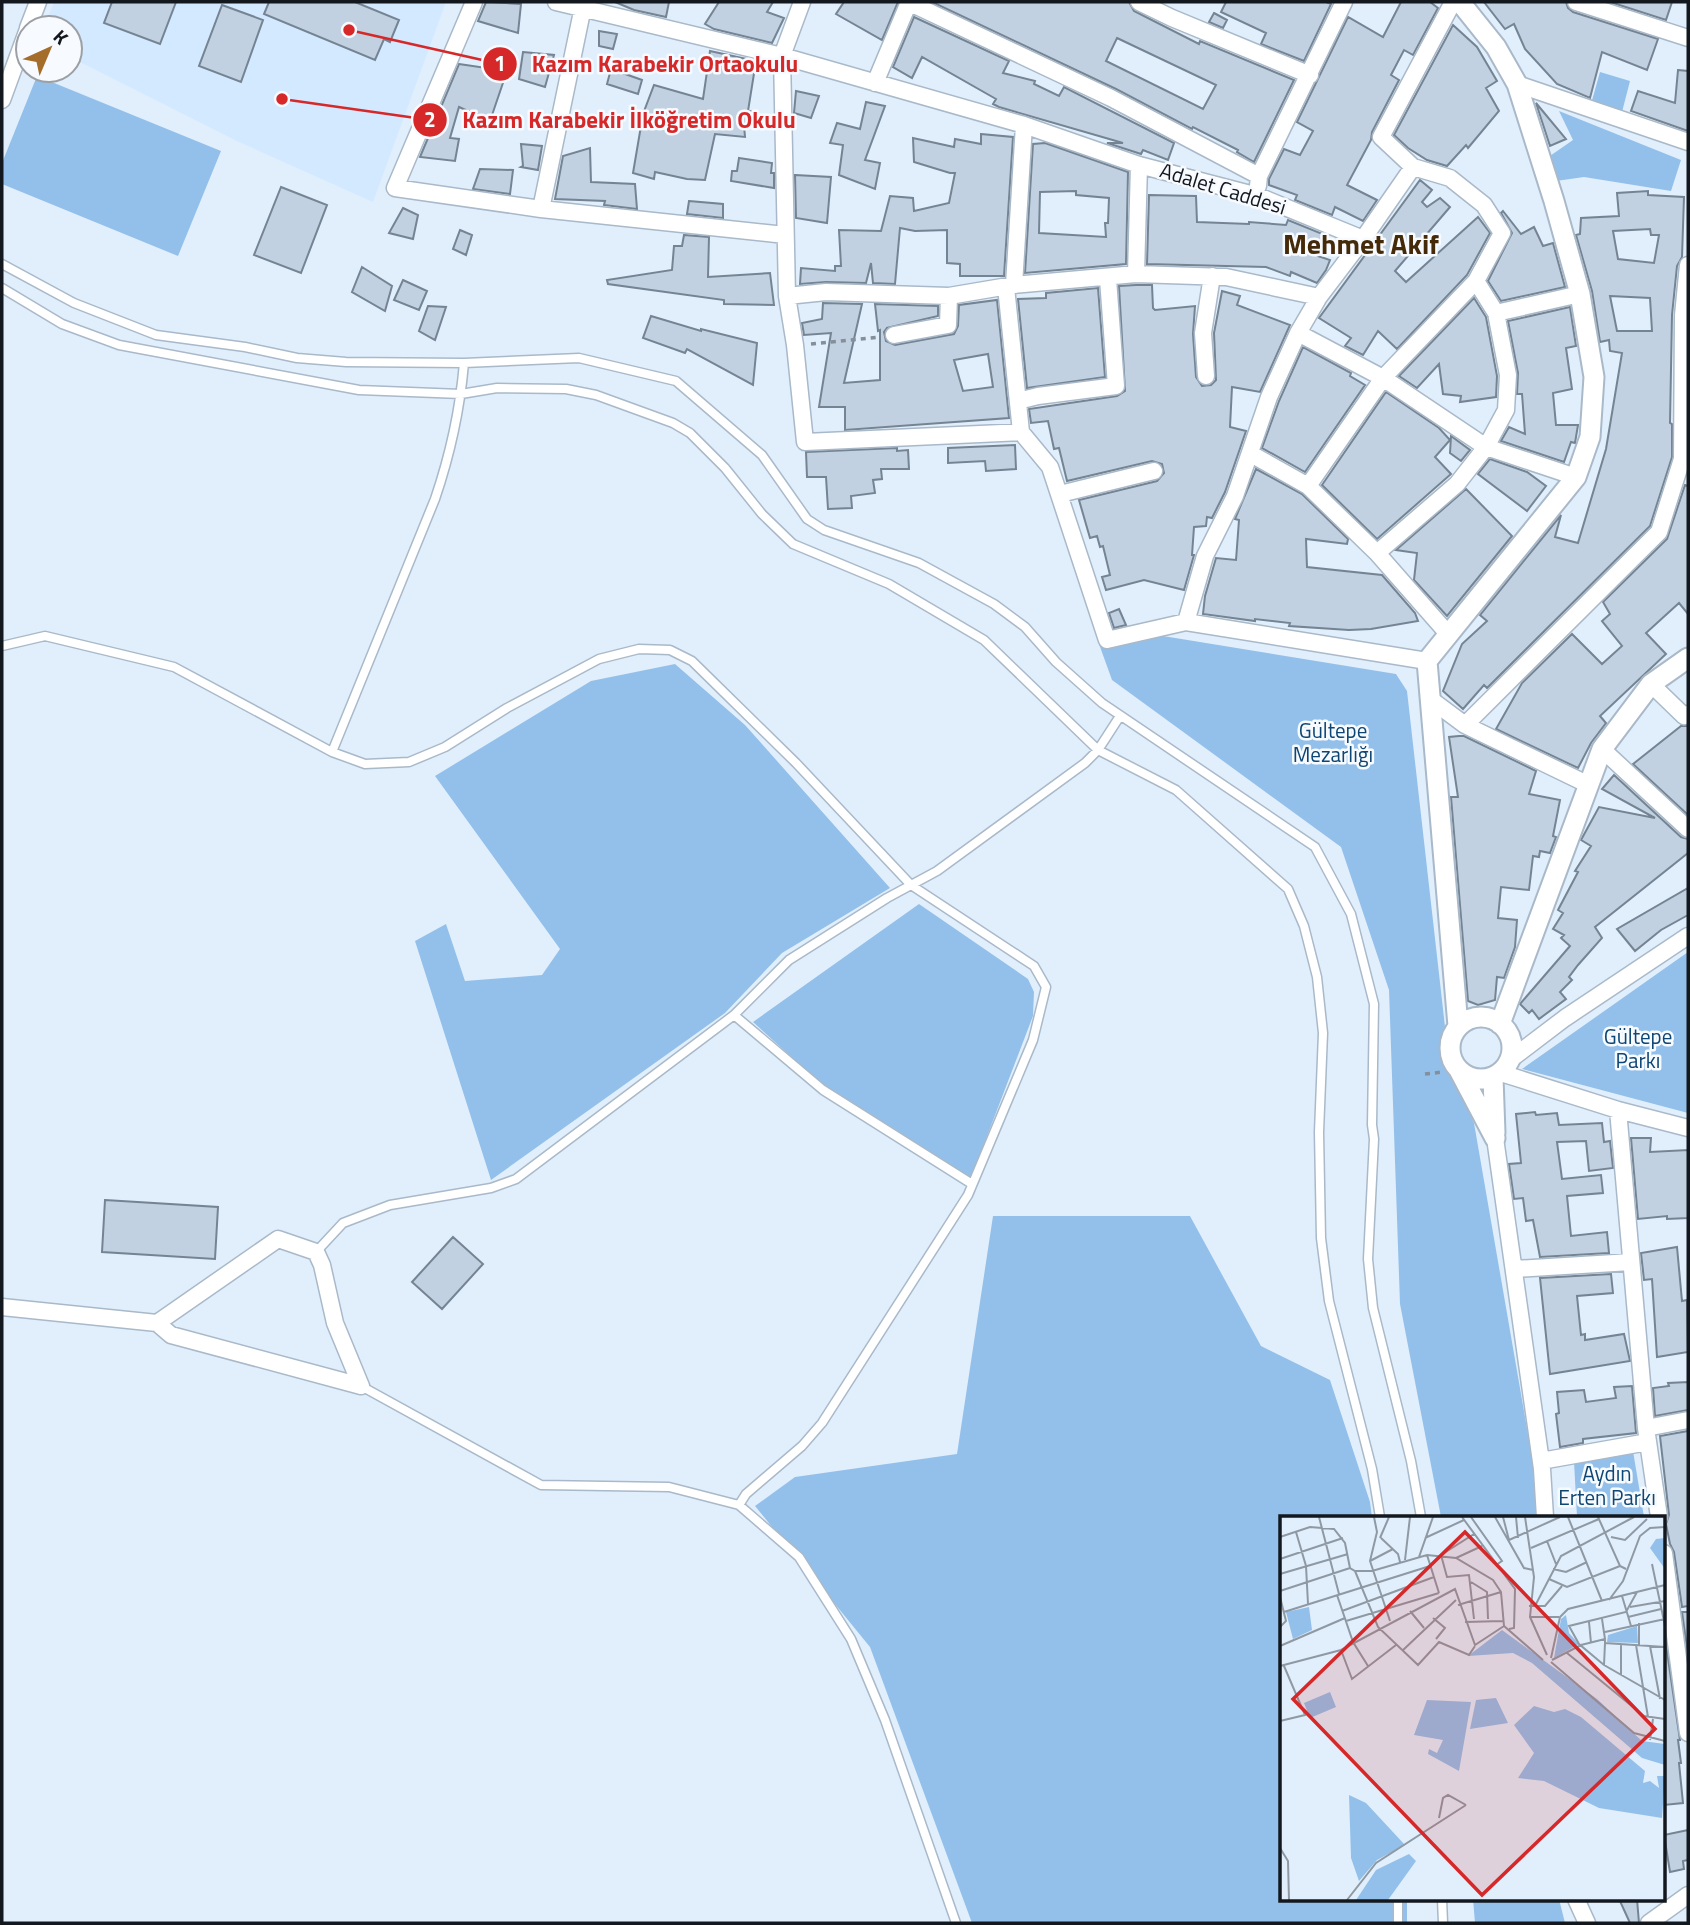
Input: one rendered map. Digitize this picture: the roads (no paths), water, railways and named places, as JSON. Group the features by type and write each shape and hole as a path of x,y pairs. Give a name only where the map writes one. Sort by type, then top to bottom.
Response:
{"street":[{"path":"474,2 395,188 541,209 785,235"},
{"name":"Adalet Caddesi","path":"556,2 583,4 782,56 1024,125 1139,165 1258,196 1363,239"},
{"path":"803,2 782,56 787,296 805,442 1021,432"},
{"path":"875,83 909,2 1111,97 1259,176"},
{"path":"1139,2 1310,75"},
{"path":"1258,196 1259,176 1344,2"},
{"path":"1308,486 1382,378 1476,281 1502,233 1484,205 1450,178 1413,167 1381,137 1453,2"},
{"path":"1458,1026 1427,661 1576,477 1590,437 1594,377 1580,294 1517,84 1496,47 1460,2"},
{"path":"1576,2 1688,38"},
{"path":"541,209 583,4"},
{"path":"2,100 14,67"},
{"path":"1517,84 1688,142"},
{"path":"1024,125 1010,286 1021,432 1050,467 1107,640 1186,622 1427,661"},
{"path":"1136,274 1139,165"},
{"path":"1186,622 1205,556 1235,496 1269,397 1298,334 1319,297 1413,167"},
{"path":"1465,725 1659,532 1682,459 1688,265"},
{"path":"787,296 826,292 949,296 1010,286 1108,279 1136,274 1226,277 1319,297"},
{"path":"1206,376 1203,334 1212,276"},
{"path":"1018,401 1115,387 1108,279"},
{"path":"1377,552 1457,484 1486,447 1506,410 1508,375 1496,313 1476,281"},
{"path":"1496,313 1580,294"},
{"path":"894,335 948,325 949,296"},
{"path":"1298,334 1382,378 1486,447 1576,477"},
{"path":"1251,454 1308,486 1377,552 1449,635"},
{"path":"1060,495 1154,471"},
{"path":"1500,1024 1602,749 1651,684 1688,658"},
{"path":"1651,684 1687,717"},
{"path":"1430,699 1465,725 1589,785"},
{"path":"1602,749 1688,829"},
{"path":"1459,1070 1475,1079 1501,1070 1565,1018 1688,936"},
{"path":"1495,1138 1453,1062 1450,1043 1458,1026 1466,1019 1476,1016 1496,1019 1509,1033 1512,1041 1501,1070 1495,1138 1541,1461 1545,1516"},
{"path":"1501,1070 1618,1110 1688,1128"},
{"path":"1618,1110 1647,1435 1659,1516"},
{"path":"157,1324 278,1239 316,1252 322,1265 335,1323 361,1386"},
{"path":"1514,1269 1631,1262"},
{"path":"2,1307 157,1324 171,1335 361,1386"},
{"path":"1541,1461 1647,1435 1688,1420"},
{"path":"1667,1596 1688,1733"},
{"path":"1649,1923 1688,1895"},
{"path":"1576,1900 1587,1923"}],"lane":[{"path":"2,264 74,303 156,335 315,360 464,363 579,358 676,382 762,456 807,519 824,530 919,563 994,604 1025,627 1056,662 1102,703 1315,847 1351,914 1374,1004 1371,1125 1374,1139 1368,1259 1373,1308 1411,1461 1421,1516"},
{"path":"2,288 62,324 119,345 359,390 461,394 497,388 566,389 596,395 673,423 690,433 725,468 762,514 793,544 889,584 984,640 1098,750 1176,790 1288,889 1304,926 1317,977 1323,1032 1319,1132 1321,1238 1329,1301 1372,1469 1380,1516"},
{"path":"332,752 435,499 446,466 461,394 464,363"},
{"path":"2,646 45,636 174,667 332,752 365,764 409,762 445,747 507,708 599,659 639,649 670,650 692,661 796,763 911,886 1034,966 1046,987 1033,1040 968,1195 822,1423 802,1446 746,1494 739,1505"},
{"path":"316,1252 343,1223 390,1205 491,1188 516,1179 734,1015 789,960 958,855 1085,762 1098,750 1121,716"},
{"path":"734,1015 822,1090 972,1184"},
{"path":"361,1386 541,1485 669,1487 739,1505 799,1557 850,1639 885,1720 956,1923"},
{"path":"1398,1900 1398,1923"},
{"path":"1442,1900 1443,1923"}],"place":[{"name":"Kazım Karabekir Ortaokulu","path":"349,30"},
{"name":"Kazım Karabekir İlköğretim Okulu","path":"282,99"}],"district":[{"name":"Mehmet Akif","path":"1361,244"}],"park label":[{"name":"Gültepe Mezarlığı","path":"1333,743"},
{"name":"Gültepe Parkı","path":"1638,1049"},
{"name":"Aydın Erten Parkı","path":"1607,1486"}]}
